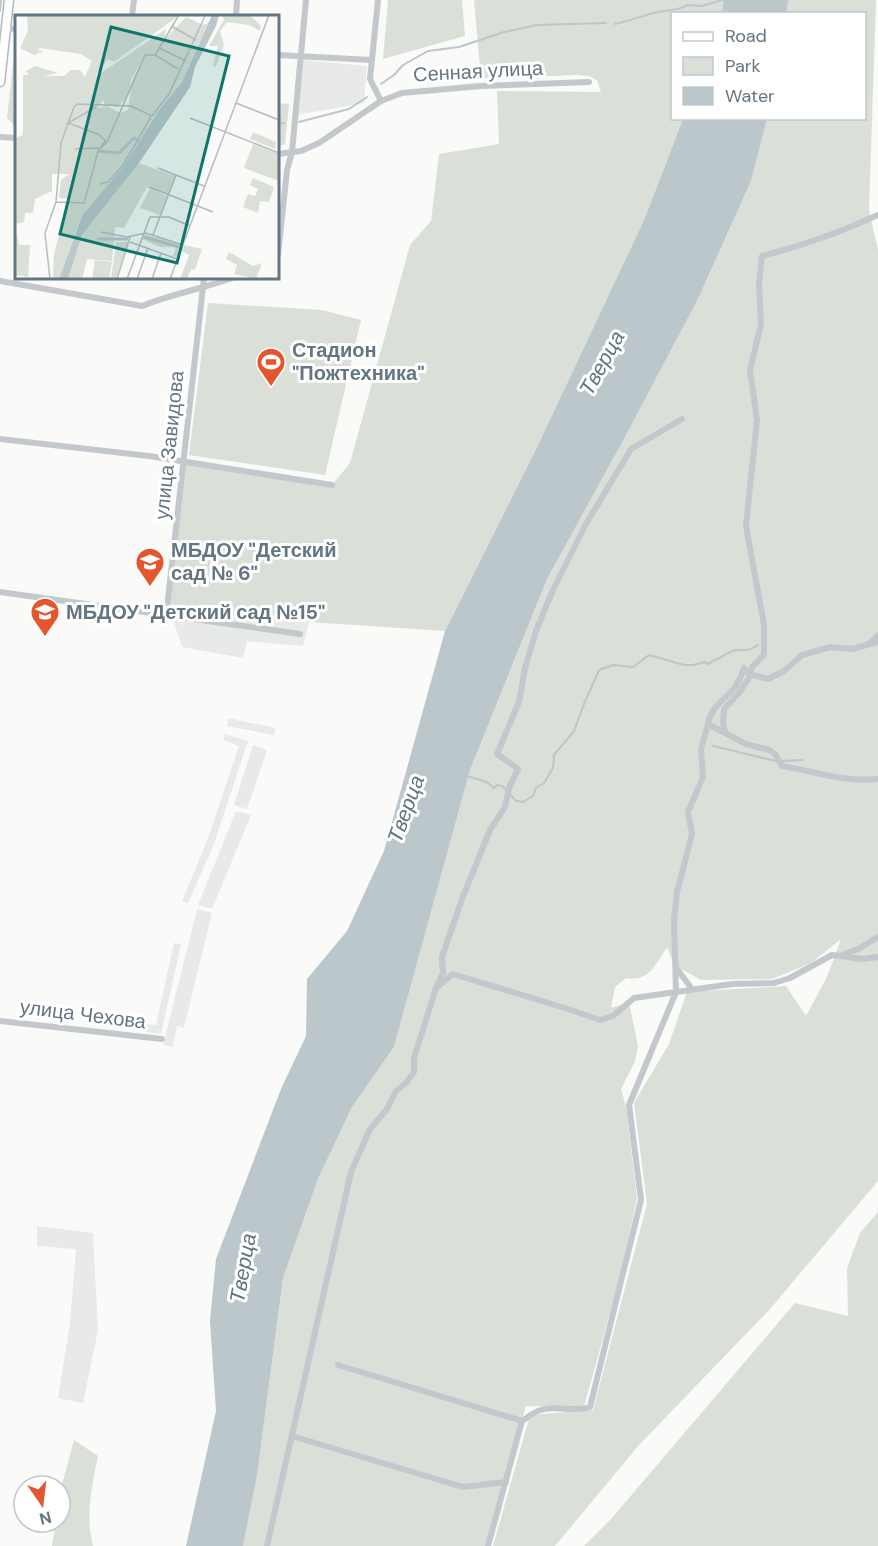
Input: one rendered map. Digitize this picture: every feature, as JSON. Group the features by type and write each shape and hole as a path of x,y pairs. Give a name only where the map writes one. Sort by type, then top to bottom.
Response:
{"main road":[{"path":"0,82 9,0"}],"street":[{"path":"132,15 134,0"},
{"path":"236,15 237,0"},
{"path":"279,246 287,170 292,152 306,0"},
{"path":"378,0 370,79 381,101"},
{"path":"6,28 15,29"},
{"path":"279,55 371,60"},
{"name":"Сенная улица","path":"279,154 301,151 319,143 381,101 412,91 589,82"},
{"path":"725,732 724,709 739,693 752,667 764,655 764,625 746,526 757,420 750,370 761,324 759,283 762,256 826,237 878,215"},
{"name":"улица Завидова","path":"166,617 204,279"},
{"path":"0,281 142,306 163,297 203,288 229,279"},
{"path":"267,1546 351,1172 370,1129 387,1109 396,1091 414,1072 414,1058 443,973 442,957 462,899 490,830 505,807 509,788 518,769 498,754 519,702 536,631 553,590 586,524 631,449 682,418"},
{"path":"0,439 184,461 332,485"},
{"path":"0,592 300,634"},
{"path":"869,644 878,635"},
{"path":"488,1546 522,1421 537,1411 580,1410 590,1407 641,1200 629,1105 676,992 674,920 676,892 693,834 688,812 704,777 701,749 710,715 726,694 736,686 744,668 750,674 768,679 784,671 802,655 831,647 852,649 878,642"},
{"path":"708,724 746,744 769,750 775,754 782,766 857,781 878,779"},
{"path":"841,955 858,949 878,937"},
{"path":"436,988 453,974 600,1020 613,1016 634,999 732,984 774,983 790,978 832,955 862,959 878,957"},
{"path":"676,969 692,989"},
{"name":"улица Чехова","path":"0,1021 162,1039"},
{"path":"338,1365 522,1421"},
{"path":"292,1436 463,1487 506,1482"}],"shaded area":[{"path":"302,60 367,66 364,103 297,115"},
{"path":"168,604 309,622 303,646 247,641 243,658 182,647"},
{"path":"228,718 275,728 274,735 227,726"},
{"path":"225,734 248,741 214,844 188,903 182,901 207,841 239,746 223,740"},
{"path":"253,745 267,750 247,809 234,805"},
{"path":"236,811 251,815 212,909 198,905"},
{"path":"197,909 212,913 184,1028 177,1026 173,1047 163,1045"},
{"path":"174,943 181,944 161,1034 100,1025 101,1018 156,1025"},
{"path":"37,1226 93,1233 98,1330 83,1403 58,1398 70,1323 76,1249 37,1246"}],"green space":[{"path":"388,0 462,0 465,36 383,59"},
{"path":"474,0 723,0 722,12 671,12 671,120 683,120 644,220 539,443 445,631 309,622 168,604 184,461 332,485 350,463 410,245 431,221 439,154 499,144 497,91 601,92 597,80 589,76 481,79"},
{"path":"788,0 876,0 869,210 878,250 878,1181 770,1309 639,1445 555,1546 493,1546 530,1415 593,1410 647,1204 634,1103 669,1044 687,992 786,986 806,1016 827,977 841,939 811,963 772,979 701,980 674,965 667,947 655,966 646,975 634,979 626,978 615,987 611,1008 629,1002 638,1046 635,1061 621,1089 626,1107 637,1199 619,1280 584,1407 526,1406 486,1546 243,1546 257,1476 283,1278 318,1179 352,1107 394,1047 470,770 547,579 698,299 751,181 767,120 866,120 866,12 787,12"},
{"path":"15,46 15,126 7,118"},
{"path":"279,103 289,104 285,144 279,147"},
{"name":"Стадион \"Пожтехника\"","path":"208,303 322,310 361,320 325,475 189,455"},
{"path":"878,1212 878,1546 584,1546 611,1519 795,1303 848,1316 847,1268 860,1233"},
{"path":"74,1440 98,1456 89,1512 93,1546 52,1546 54,1534 72,1534 72,1474 65,1474"}],"water":[{"path":"723,0 788,0 787,12 722,12"},
{"name":"Тверца","path":"683,120 767,120 751,181 698,299 547,579 470,770 394,1047 352,1107 318,1179 283,1278 257,1476 243,1546 186,1546 216,1411 210,1321 216,1259 281,1089 306,1036 307,979 347,931 384,851 445,631 539,443 644,220"}],"waterway":[{"path":"0,11 1,0"},
{"path":"615,24 687,5 702,6 722,0"},
{"path":"381,84 403,65 428,51 459,47 504,32 537,25 606,23"},
{"path":"299,122 349,109 367,97"},
{"path":"279,124 284,123"},
{"path":"467,776 487,782 494,788 497,785 502,786 516,801 523,802 533,796 536,788 544,783 553,768 554,755 574,731 599,670 613,665 633,667 649,655 684,665 705,662 709,664 730,652 750,649 758,645"},
{"path":"713,746 776,761"},
{"path":"782,761 802,760"}],"place":[{"name":"Стадион \"Пожтехника\"","path":"271,388"},
{"name":"МБДОУ \"Детский сад № 6\"","path":"150,588"},
{"name":"МБДОУ \"Детский сад №15\"","path":"45,638"}]}
